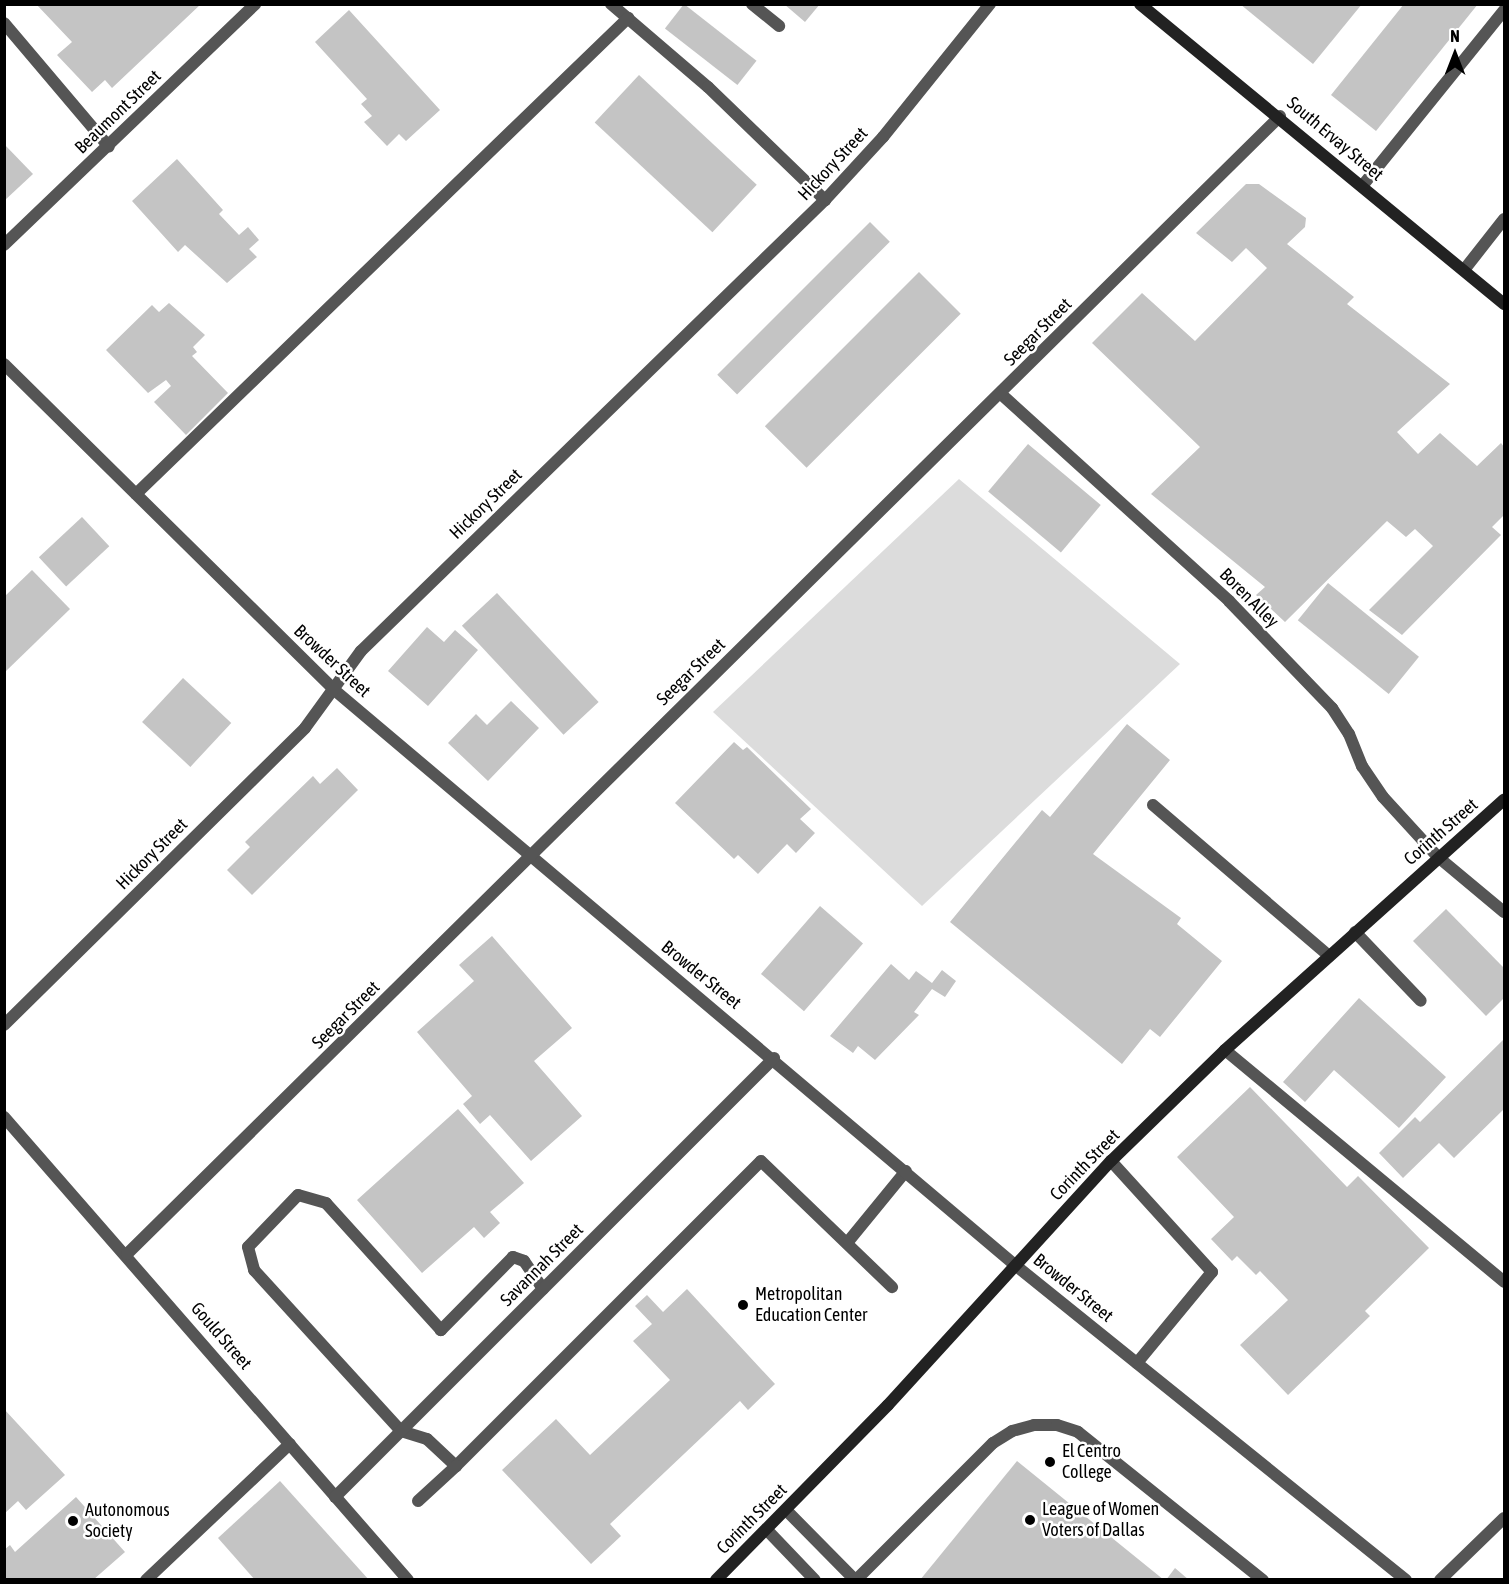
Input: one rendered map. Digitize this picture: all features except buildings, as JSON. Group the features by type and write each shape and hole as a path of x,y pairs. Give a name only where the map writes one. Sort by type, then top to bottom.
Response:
{"main road":[{"name":"South Ervay Street","path":"1140,4 1280,116 1504,304"},
{"name":"Corinth Street","path":"716,1580 787,1510 1112,1161 1225,1050 1504,800"}],"street":[{"name":"Beaumont Street","path":"4,245 109,147 255,4"},
{"path":"611,4 708,87 825,200"},
{"path":"752,4 779,26"},
{"name":"Hickory Street","path":"4,1025 305,728 361,651 825,200 883,137 990,4"},
{"path":"1363,185 1504,10"},
{"path":"136,494 628,18"},
{"path":"4,23 109,147"},
{"name":"Seegar Street","path":"127,1254 1001,394 1280,116"},
{"path":"1464,270 1504,219"},
{"name":"Browder Street","path":"4,364 332,688 529,856 774,1058 1015,1265 1406,1580"},
{"name":"Boren Alley","path":"1001,394 1229,602 1332,708 1349,734 1362,766 1383,797 1438,857 1504,912"},
{"path":"1153,805 1329,956"},
{"path":"1355,932 1421,1001"},
{"path":"1225,1050 1504,1282"},
{"name":"Savannah Street","path":"335,1497 774,1058"},
{"name":"Gould Street","path":"4,1117 127,1254 408,1580"},
{"path":"418,1501 456,1466 761,1161 892,1287"},
{"path":"1112,1161 1212,1272 1137,1363"},
{"path":"847,1243 906,1171"},
{"path":"456,1466 427,1439 401,1431 254,1270 248,1247 298,1195 326,1203 441,1330 513,1257 524,1261 543,1290"},
{"path":"787,1510 855,1580 993,1443 1012,1431 1034,1425 1057,1425 1078,1432 1263,1580"},
{"path":"152,1577 290,1444"},
{"path":"1440,1580 1504,1518"},
{"path":"767,1530 815,1580"}],"shaded area":[{"path":"959,479 1180,664 922,906 713,712"}],"place":[{"name":"Metropolitan Education Center","path":"743,1305"},
{"name":"El Centro College","path":"1050,1462"},
{"name":"League of Women Voters of Dallas","path":"1030,1520"},
{"name":"Autonomous Society","path":"73,1521"}]}
